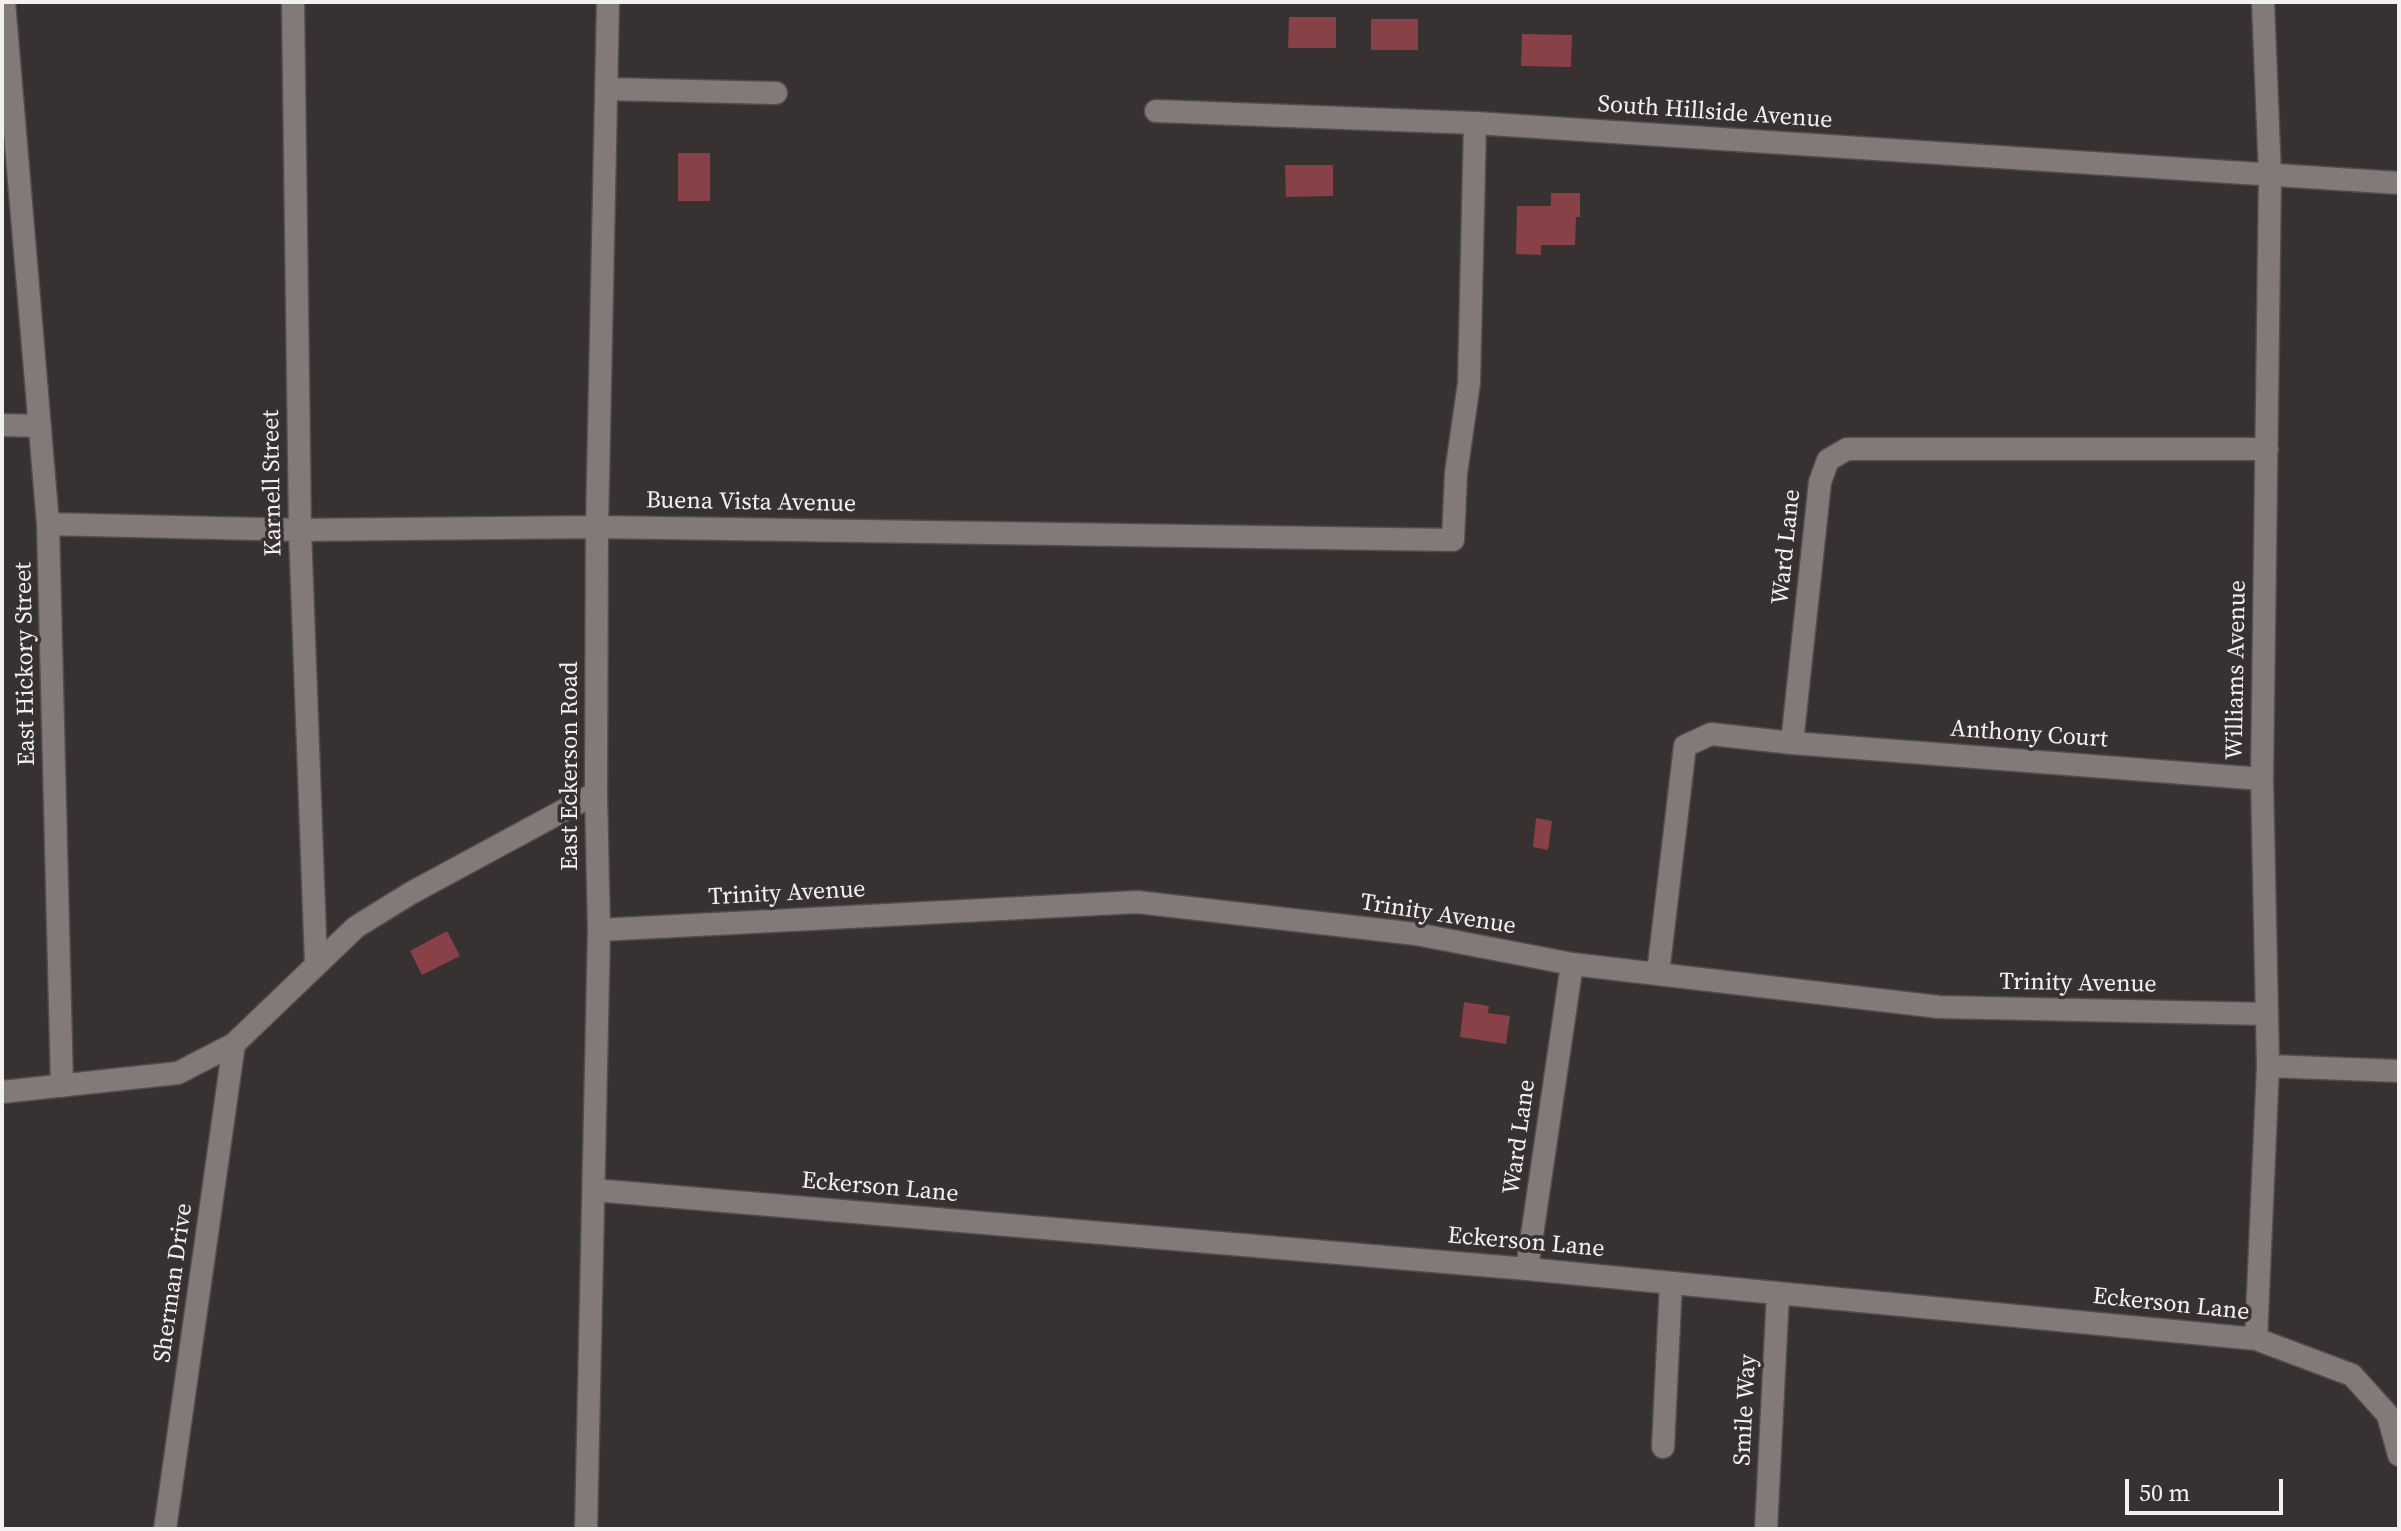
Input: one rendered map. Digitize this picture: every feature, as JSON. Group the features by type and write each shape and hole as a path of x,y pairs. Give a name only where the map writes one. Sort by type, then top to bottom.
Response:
{"street":[{"name":"East Hickory Street","path":"4,2 48,524 62,1086"},
{"name":"Karnell Street","path":"293,2 300,530 316,963"},
{"name":"East Eckerson Road","path":"586,1529 599,930 597,527 608,2"},
{"name":"Williams Avenue","path":"2256,1339 2268,1066 2262,779 2270,176 2263,2"},
{"path":"607,89 776,93"},
{"name":"South Hillside Avenue","path":"1156,111 1475,123 2399,183"},
{"name":"Buena Vista Avenue","path":"48,524 300,530 597,527 1453,540 1456,473 1469,383 1475,123"},
{"path":"2,425 40,426"},
{"name":"Ward Lane","path":"1792,743 1820,482 1828,460 1847,449 2267,449"},
{"path":"1658,973 1685,746 1711,734 1792,743"},
{"name":"Anthony Court","path":"1792,743 2262,779"},
{"path":"2,1092 178,1073 234,1044 356,927 411,893 596,793"},
{"name":"Trinity Avenue","path":"599,930 1137,902 1416,934 1572,964 1939,1007 2267,1014"},
{"name":"Ward Lane","path":"1527,1269 1572,964"},
{"name":"Sherman Drive","path":"165,1529 234,1044"},
{"path":"2268,1066 2399,1071"},
{"name":"Eckerson Lane","path":"594,1190 1527,1269 2256,1339 2352,1375 2388,1415 2399,1455"},
{"path":"1663,1447 1671,1283"},
{"name":"Smile Way","path":"1766,1529 1778,1293"}],"building":[{"path":"1289,17 1336,17 1336,48 1288,48"},
{"path":"1371,19 1418,19 1418,50 1371,50"},
{"path":"1522,34 1572,35 1571,67 1521,66"},
{"path":"678,153 710,153 710,201 678,201"},
{"path":"1285,165 1333,165 1333,196 1286,197"},
{"path":"1551,193 1580,193 1575,245 1541,245 1541,255 1516,254 1517,206 1551,206"},
{"path":"1536,818 1552,821 1548,850 1533,847"},
{"path":"447,931 460,956 422,975 410,951"},
{"path":"1464,1002 1489,1006 1488,1013 1510,1016 1506,1044 1460,1037"}]}
